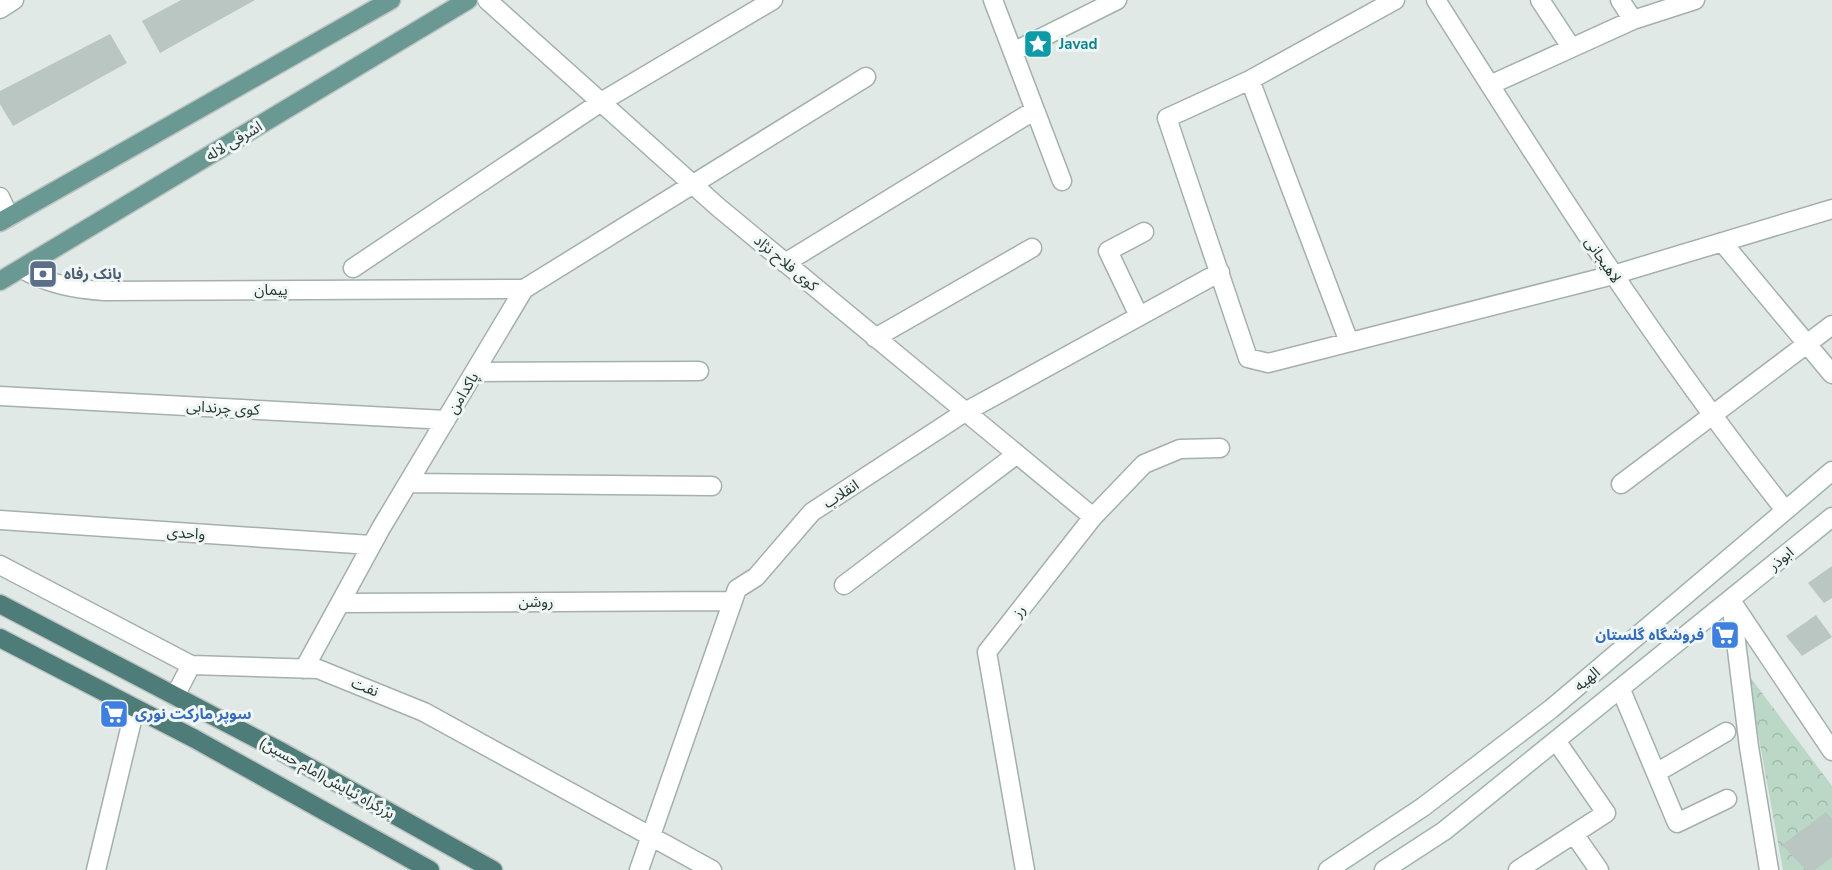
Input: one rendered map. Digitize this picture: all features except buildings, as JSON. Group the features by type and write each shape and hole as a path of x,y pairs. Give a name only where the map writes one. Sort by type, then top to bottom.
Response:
{"highway":[{"name":"بزرگراه نیایش(امام حسین)","path":"0,604 175,696 493,870"},
{"name":"بزرگراه نیایش(امام حسین)","path":"0,638 310,801 430,870"}],"main road":[{"path":"5,220 392,0"},
{"name":"اشرفی لاله","path":"0,281 468,0"}],"street":[{"path":"0,9 14,0"},
{"name":"کوی فلاح نژاد","path":"486,0 692,184 1093,517"},
{"path":"353,268 601,102 773,0"},
{"path":"993,0 1062,181"},
{"path":"1013,52 1117,0"},
{"path":"1395,0 1250,80 1167,118 1248,357 1268,363 1613,275 1832,209"},
{"name":"لاهیجانی","path":"1436,0 1541,169 1613,275 1711,415 1785,510"},
{"path":"1540,0 1571,47"},
{"path":"1620,0 1633,20"},
{"path":"1490,85 1633,20 1695,0"},
{"name":"پاکدامن","path":"304,669 371,545 524,289 866,77"},
{"path":"1250,80 1349,342"},
{"path":"785,263 1035,110"},
{"path":"0,197 5,220"},
{"path":"1139,316 1108,251 1144,232"},
{"path":"1722,242 1832,374"},
{"path":"875,338 1032,248"},
{"name":"پیمان","path":"22,269 41,280 79,290 104,291 524,289"},
{"name":"انقلاب","path":"639,870 737,590 756,577 812,512 965,412 1220,272"},
{"path":"1621,484 1832,325"},
{"path":"475,372 699,371"},
{"name":"کوی چرندابی","path":"0,396 446,420"},
{"name":"رز","path":"1025,870 987,652 1093,517 1144,464 1180,449 1220,448"},
{"path":"844,585 1017,454"},
{"name":"الهیه","path":"1328,870 1424,807 1551,709 1832,471"},
{"path":"408,483 712,486"},
{"name":"ابوذر","path":"1731,602 1832,517"},
{"name":"واحدی","path":"0,520 371,545"},
{"name":"نفت","path":"0,566 191,665 318,669 424,712 712,870"},
{"name":"روشن","path":"340,603 732,602"},
{"path":"1731,602 1832,750"},
{"path":"1731,602 1749,747 1769,870"},
{"name":"الهیه","path":"1384,870 1444,831 1731,602"},
{"path":"175,696 191,665"},
{"path":"1621,690 1677,823 1727,800"},
{"path":"96,870 135,708"},
{"path":"1656,773 1726,732"},
{"path":"1518,870 1606,813 1557,741"},
{"path":"1574,834 1599,870"}],"green space":[{"path":"1747,673 1832,786 1832,870 1783,870"}],"place":[{"name":"Javad","path":"1038,44"},
{"name":"بانک رفاه","path":"43,274"},
{"name":"فروشگاه گلستان","path":"1725,635"},
{"name":"سوپر مارکت نوری","path":"114,714"}]}
